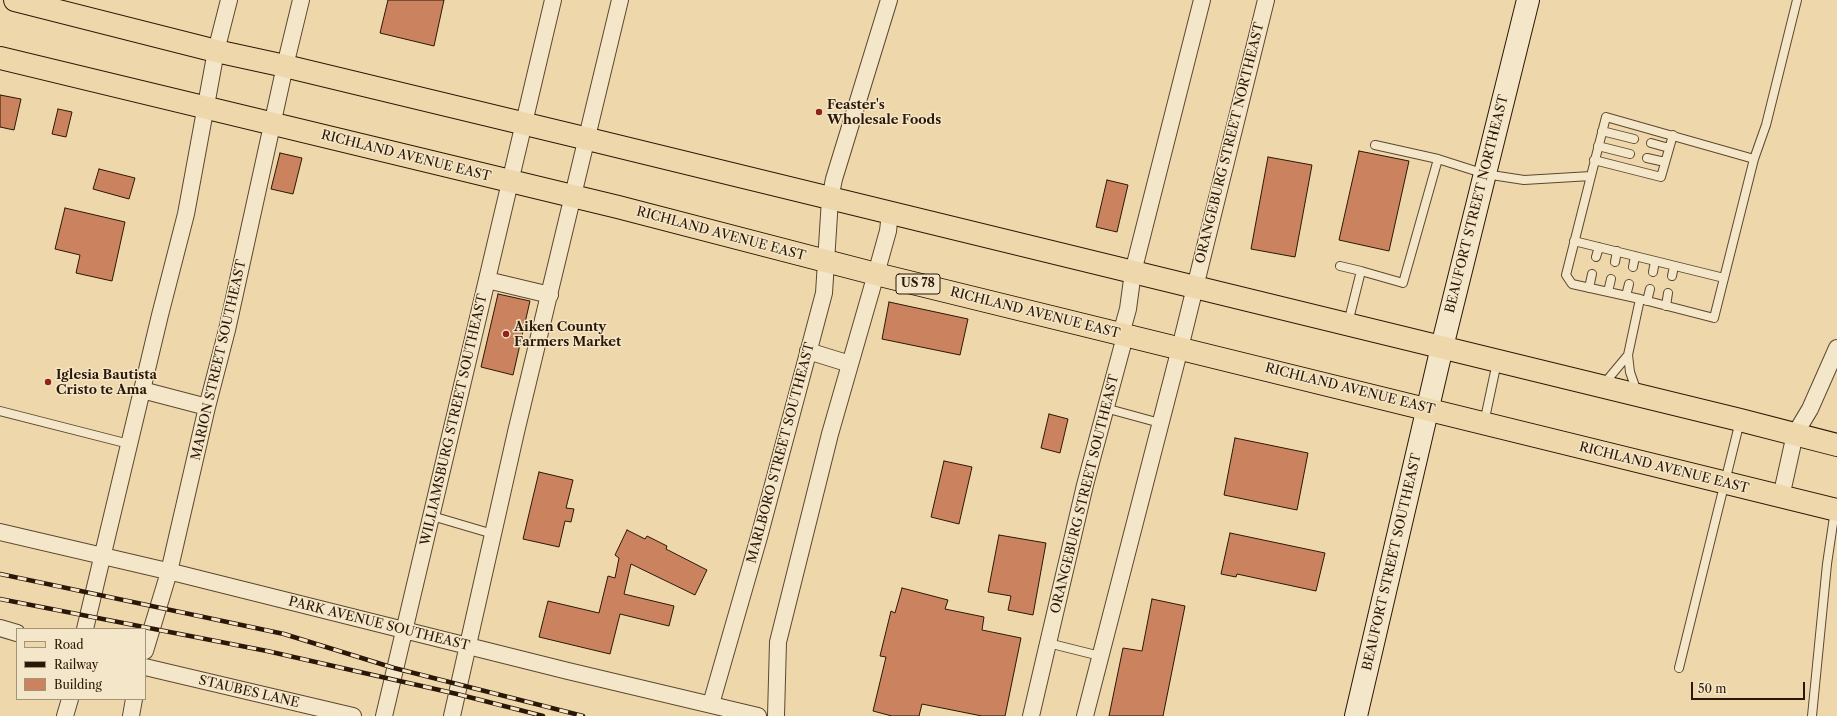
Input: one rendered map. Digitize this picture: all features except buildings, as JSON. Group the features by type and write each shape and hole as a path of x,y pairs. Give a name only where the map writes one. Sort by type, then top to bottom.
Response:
{"main road":[{"path":"16,0 216,51 285,66 588,139 1602,386 1837,445"},
{"name":"RICHLAND AVENUE EAST","path":"0,58 510,182 574,196 876,274 1428,408 1484,424 1781,497 1836,509"}],"street":[{"path":"85,628 186,214 216,51 229,0"},
{"name":"MARION STREET SOUTHEAST","path":"146,649 169,572 207,407 227,330 301,0"},
{"name":"WILLIAMSBURG STREET SOUTHEAST","path":"384,716 553,0"},
{"path":"452,716 516,432 588,139 620,0"},
{"name":"MARLBORO STREET SOUTHEAST","path":"711,704 759,536 824,293 830,199 834,179 890,0"},
{"path":"1134,272 1202,0"},
{"name":"ORANGEBURG STREET NORTHEAST","path":"1180,348 1266,0"},
{"name":"BEAUFORT STREET NORTHEAST","path":"1428,408 1528,0"},
{"path":"776,716 778,642 830,434 888,231 890,213"},
{"name":"ORANGEBURG STREET SOUTHEAST","path":"1031,716 1085,485 1124,340 1121,334 1128,309 1134,272"},
{"path":"487,280 550,295"},
{"path":"1085,716 1180,348"},
{"path":"1781,497 1795,434 1833,369 1837,348"},
{"path":"808,351 850,364"},
{"path":"142,390 207,407"},
{"name":"BEAUFORT STREET SOUTHEAST","path":"1356,716 1428,408"},
{"name":"PARK AVENUE SOUTHEAST","path":"0,532 758,716"},
{"path":"0,628 16,633"},
{"name":"STAUBES LANE","path":"146,667 353,716"},
{"path":"66,716 70,700"},
{"path":"131,716 134,700"}],"lane":[{"path":"1754,159 1606,117 1566,275 1572,284 1714,318 1754,159 1766,125 1797,0"},
{"path":"1602,131 1634,139"},
{"path":"1594,160 1661,177 1673,135"},
{"path":"1651,143 1669,148"},
{"path":"1375,145 1438,159 1485,174 1524,180 1590,176"},
{"path":"1598,146 1630,154"},
{"path":"1647,158 1665,162"},
{"path":"1340,266 1403,283 1438,159"},
{"path":"1574,240 1724,278"},
{"path":"1596,257 1599,247"},
{"path":"1615,262 1617,251"},
{"path":"1633,267 1635,256"},
{"path":"1653,272 1655,261"},
{"path":"1672,276 1674,266"},
{"path":"1347,324 1361,271"},
{"path":"1589,288 1592,274"},
{"path":"1608,292 1611,279"},
{"path":"1626,296 1629,284"},
{"path":"1638,395 1630,372 1628,355 1643,300 1650,289"},
{"path":"1666,306 1668,293"},
{"path":"1602,386 1628,355"},
{"path":"1484,424 1498,361"},
{"path":"1105,408 1160,424"},
{"path":"0,411 129,444"},
{"path":"1679,668 1740,420"},
{"path":"1812,716 1827,564 1836,509"},
{"path":"432,516 494,534"},
{"path":"1048,643 1100,656"}],"railway":[{"path":"0,574 284,634 394,668 583,716"},
{"path":"0,599 267,651 457,694 543,716"}],"place":[{"name":"Feaster's Wholesale Foods","path":"819,112"},
{"name":"Aiken County Farmers Market","path":"506,334"},
{"name":"Iglesia Bautista Cristo te Ama","path":"48,382"}]}
